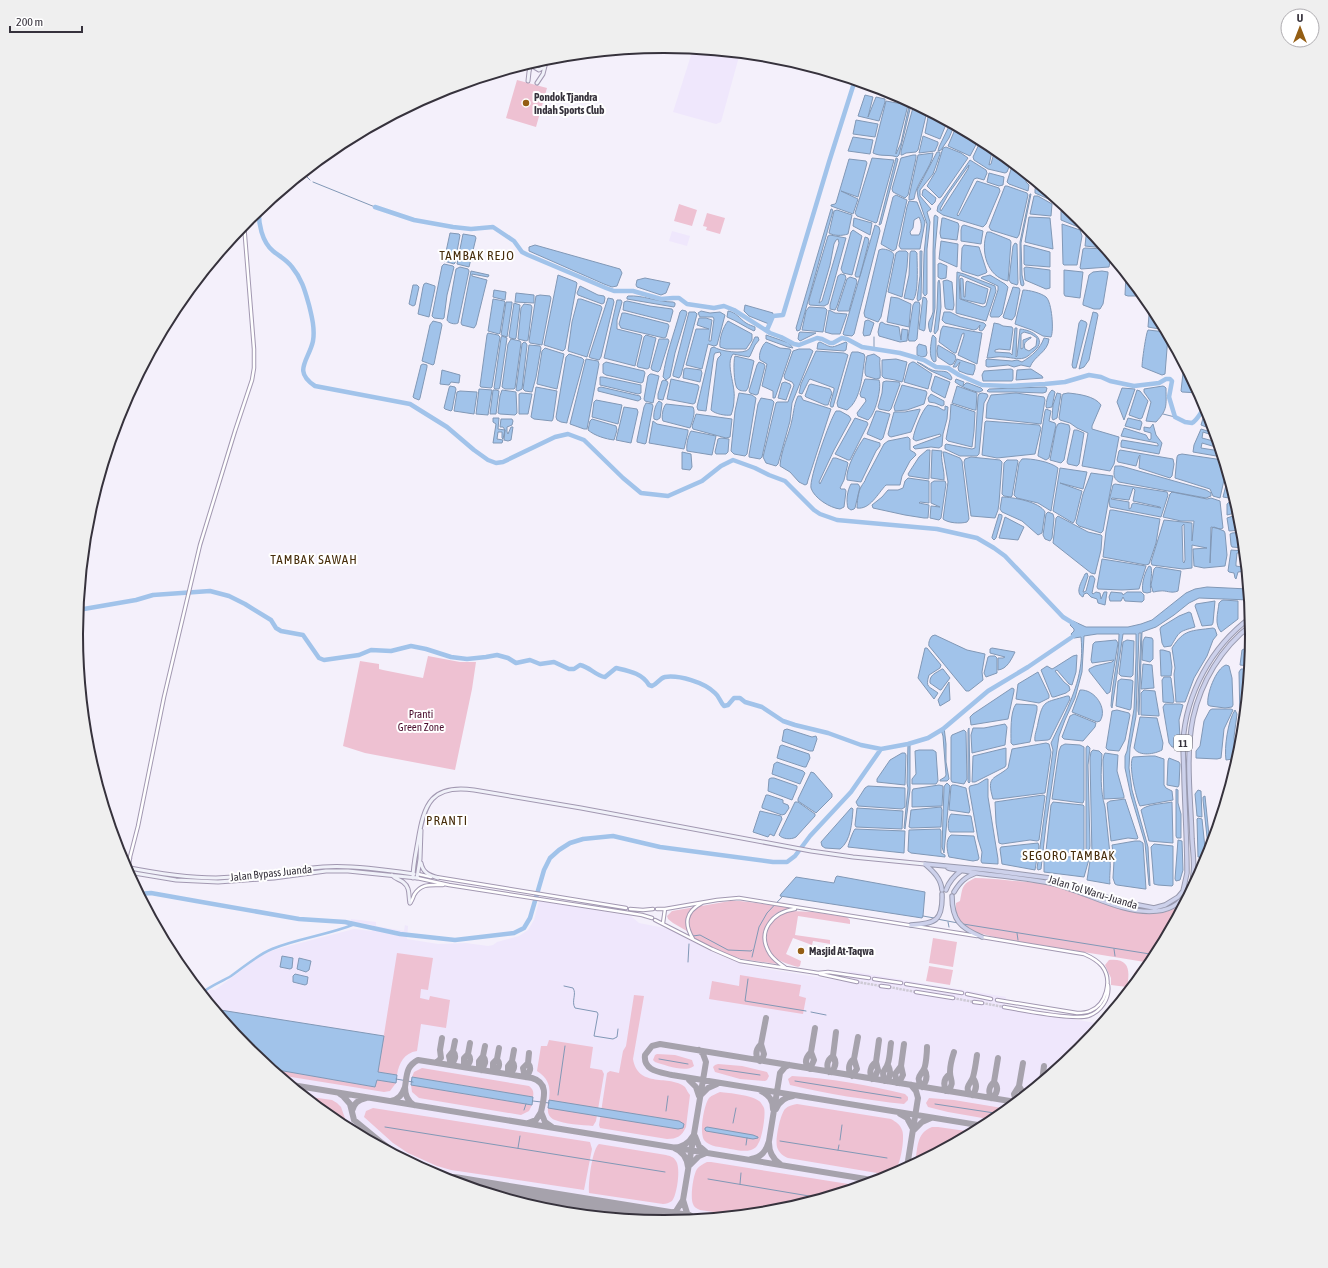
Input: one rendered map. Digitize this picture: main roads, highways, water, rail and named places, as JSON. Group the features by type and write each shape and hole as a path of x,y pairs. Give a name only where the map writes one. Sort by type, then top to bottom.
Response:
{"highway":[{"name":"Jalan Tol Waru–Juanda","path":"925,864 1050,878 1106,898 1145,907 1154,908 1169,904 1178,897 1184,888 1187,873 1183,742 1187,718 1194,692 1202,674 1214,656 1233,633 1245,623"},
{"name":"Jalan Tol Waru–Juanda","path":"1192,875 1194,868 1190,760 1193,718 1200,694 1212,670 1232,643 1245,631"},
{"path":"925,864 936,874 944,892"},
{"name":"Jalan Tol Waru–Juanda","path":"943,866 977,873 1050,883 1066,887 1110,904 1144,911 1158,911 1172,907 1179,903"},
{"path":"911,925 925,924 935,921 939,917 944,892 949,883 962,870 967,868"},
{"path":"977,873 960,882 953,894 954,913 957,921 961,925 982,937"}],"main road":[{"path":"537,83 544,74 545,65"},
{"path":"535,68 539,70 543,66"},
{"path":"528,81 529,69"},
{"path":"413,876 421,826 425,811 433,798 451,789 463,788 581,808 838,856 925,864"},
{"path":"421,826 422,833 420,859 424,871 438,878"},
{"name":"Jalan Bypass Juanda","path":"188,878 218,882 274,878 326,871 348,871 417,876 420,859"},
{"name":"Jalan Bypass Juanda","path":"134,871 153,876 223,878 323,867 338,867 413,876"},
{"path":"392,875 408,887 410,903"}],"water":[{"path":"865,95 873,97 868,117 876,97 885,99 879,121 858,116"},
{"path":"886,101 901,104 908,107 896,154 901,143 909,107 910,108 899,155 897,157 873,153"},
{"path":"913,109 926,116 918,150 916,152 902,155 901,151"},
{"path":"928,117 945,126 940,139 925,133"},
{"path":"856,120 878,124 875,137 853,134"},
{"path":"948,128 952,130 941,150 938,151"},
{"path":"954,131 976,144 970,156 948,146"},
{"path":"923,136 938,142 935,151 919,153"},
{"path":"853,137 873,140 870,154 848,151"},
{"path":"978,146 991,154 989,165 991,164 993,155 1009,167 1005,173 988,169 974,160 973,157"},
{"path":"946,147 961,153 968,158 939,198 927,186 936,171 943,148"},
{"path":"937,152 940,152 940,154 933,174 920,190 920,196 931,209 927,212 930,222 927,249 927,294 925,296 923,293 924,254 927,224 917,190"},
{"path":"933,153 930,164 915,193 914,199 909,200 918,155"},
{"path":"916,155 916,158 908,195 905,198 893,192 892,189 901,158"},
{"path":"872,158 894,160 876,223 857,216 855,213"},
{"path":"896,158 898,159 881,224 879,225"},
{"path":"849,159 866,161 867,163 858,197 841,191 858,199 853,214 831,206 836,203"},
{"path":"970,160 986,170 987,173 984,180 977,178 974,179 957,215 959,215 977,181 999,188 1000,191 986,224 983,227 943,215 937,211 938,206","holes":["969,165 968,169 941,211 940,209 949,193"]},
{"path":"1011,168 1026,180 1026,182 1029,185 1028,191 1009,184 1007,182"},
{"path":"989,173 1004,177 1003,185 999,186 987,182"},
{"path":"1005,186 1027,193 1028,195 1017,238 991,230 989,227"},
{"path":"1036,188 1050,200 1035,193"},
{"path":"925,189 936,198 932,205 922,195 923,190"},
{"path":"1031,194 1021,243 1023,286 1021,285 1020,279 1020,242"},
{"path":"896,195 907,200 896,249 893,251 881,244 893,197"},
{"path":"1034,196 1038,196 1052,204 1051,216 1030,214"},
{"path":"909,201 917,202 925,222 920,249 901,249 899,246","holes":["919,217 921,230 919,235 911,235 910,232 913,228 914,220"]},
{"path":"831,209 833,211 800,330 797,331 796,328"},
{"path":"837,210 852,215 848,234 833,235 829,233 834,211"},
{"path":"1061,211 1079,227 1061,220"},
{"path":"935,215 938,217 935,250 935,308 930,332 929,323 933,312 933,252"},
{"path":"1029,217 1050,218 1053,249 1025,242"},
{"path":"854,218 872,223 870,235 853,226"},
{"path":"942,218 958,223 957,240 941,238 940,233"},
{"path":"1062,224 1080,230 1082,236 1077,265 1063,264"},
{"path":"875,225 879,227 880,231 854,334 852,336 844,335 843,334"},
{"path":"964,225 983,231 981,244 961,241 961,230 962,226"},
{"path":"853,230 862,236 852,275 843,273 841,269 851,232"},
{"path":"987,232 1010,240 1011,242 1008,281 1001,279 995,274 990,269 987,262 984,247"},
{"path":"450,233 460,235 454,264 444,261"},
{"path":"463,234 475,236 476,238 469,267 457,264"},
{"path":"830,235 846,238 828,304 824,306 810,305 809,300 828,236","holes":["838,239 839,243 822,301 819,303 830,265 834,244"]},
{"path":"1086,235 1098,247 1085,246"},
{"path":"865,237 868,238 869,241 860,276 856,277 855,275"},
{"path":"941,241 958,244 957,267 939,259"},
{"path":"1015,243 1017,244 1017,285 1011,283 1009,280 1013,246"},
{"path":"535,245 620,269 622,273 617,286 612,287 604,284 529,251 529,247"},
{"path":"964,245 979,247 987,272 986,273 978,276 962,271 962,248"},
{"path":"1024,245 1050,252 1050,267 1025,265"},
{"path":"882,249 891,251 894,255 881,317 878,322 865,317 864,313 879,250"},
{"path":"1083,249 1099,249 1110,262 1109,267 1081,269"},
{"path":"899,251 906,251 908,253 902,297 888,292 896,253"},
{"path":"911,251 915,251 917,253 917,285 913,300 904,298 909,275"},
{"path":"920,251 922,251 921,299 918,301 917,299 920,276"},
{"path":"940,263 947,266 946,278 941,279 938,277 938,264"},
{"path":"444,264 454,267 443,319 434,318 432,316 442,266"},
{"path":"460,267 468,269 469,271 458,323 453,324 447,320 456,269"},
{"path":"1024,268 1050,270 1050,288 1046,289 1025,280"},
{"path":"1064,270 1083,272 1080,298 1065,296"},
{"path":"471,271 489,275 488,277 472,274 472,276 487,280 474,328 462,325 461,323"},
{"path":"957,272 995,286 996,291 986,321 956,313","holes":["960,275 991,288 986,306 983,307 960,299 959,277"]},
{"path":"1093,272 1108,272 1103,304 1100,309 1094,309 1083,305 1089,275"},
{"path":"841,274 845,275 846,278 835,310 830,309 838,276"},
{"path":"558,275 577,283 565,349 563,351 544,345"},
{"path":"990,275 1008,287 1002,314 999,317 991,317 990,315 998,286 981,278"},
{"path":"850,277 856,279 857,282 849,311 838,311 837,310 847,279"},
{"path":"645,278 670,283 666,293 661,295 637,287 637,280"},
{"path":"961,278 963,279 964,297 967,281 988,289 985,303 983,304 961,299"},
{"path":"939,280 941,307 938,330 935,334 934,332"},
{"path":"947,280 952,282 953,310 946,309 945,307 943,281"},
{"path":"1126,281 1136,296 1125,295"},
{"path":"426,283 435,286 429,317 418,314 423,287"},
{"path":"413,285 417,285 419,287 415,305 413,306 409,304"},
{"path":"580,286 598,295 604,296 604,303 602,304 578,295 577,293"},
{"path":"1013,287 1019,288 1020,290 1015,316 1012,320 1003,317"},
{"path":"494,290 506,292 505,300 493,297"},
{"path":"1023,290 1041,294 1048,300 1052,317 1051,337 1043,336 1015,324"},
{"path":"516,293 534,295 534,303 515,302"},
{"path":"536,296 550,296 551,298 542,345 530,343 529,341"},
{"path":"628,296 673,302 675,305 674,307 627,299"},
{"path":"891,297 898,298 911,304 909,327 887,322"},
{"path":"923,297 926,298 927,301 924,331 919,329"},
{"path":"608,298 613,299 614,302 599,360 589,357"},
{"path":"493,299 505,302 499,334 488,331"},
{"path":"578,299 601,306 602,308 587,357 568,351 572,322"},
{"path":"617,300 621,300 622,302 617,320 617,329 642,336 635,366 604,358"},
{"path":"627,301 672,309 673,311 670,322 623,310 624,302"},
{"path":"506,302 512,302 507,337 501,335"},
{"path":"915,302 919,302 920,305 917,339 915,341 909,341 908,338 913,305"},
{"path":"514,303 520,305 515,339 510,338 509,336"},
{"path":"524,304 531,305 532,307 528,340 526,341 518,339 521,308"},
{"path":"745,305 773,313 770,323 769,324 749,316 744,311"},
{"path":"809,307 825,308 827,310 823,332 802,330 806,311"},
{"path":"682,310 686,311 687,313 675,353 670,377 666,380 663,377 666,360 680,312"},
{"path":"829,310 835,313 847,314 840,334 825,332"},
{"path":"701,311 710,313 720,312 725,315 717,345 714,346 708,344 702,369 686,365 696,329 709,329 697,325 699,318 712,320 709,340 711,341 714,319 713,317 700,317 698,313"},
{"path":"728,311 755,327 755,330 754,331 727,317"},
{"path":"689,312 695,312 697,314 679,378 673,376 673,374"},
{"path":"944,312 950,312 960,317 984,323 986,325 981,331 979,330 980,325 974,330 945,323 942,320"},
{"path":"1093,312 1097,313 1098,315 1089,360 1084,367 1079,369"},
{"path":"622,313 668,324 669,326 666,337 664,338 621,328 619,324"},
{"path":"1149,314 1158,329 1148,327"},
{"path":"868,320 874,323 870,335 864,336 865,321"},
{"path":"1081,320 1087,324 1076,368 1073,368 1072,365 1079,323"},
{"path":"433,321 441,323 442,325 433,365 422,361 430,325"},
{"path":"728,321 752,334 752,340 746,349 726,349 720,347 720,340 724,326"},
{"path":"882,322 899,327 901,340 902,329 908,330 907,341 900,342 879,336 878,332 880,323"},
{"path":"994,323 1012,327 1013,329 1010,350 999,349 995,350 995,352 1010,353 1012,355 1015,328 1017,328 1016,357 1020,329 1033,333 1039,339 1038,347 1022,359 1001,357 987,358","holes":["1024,332 1037,338 1036,346 1029,351 1025,349 1024,347 1026,341 1031,337 1023,340 1023,348 1021,349 1021,334"]},
{"path":"943,326 982,333 977,364 958,355 964,333 962,334 956,353 939,342"},
{"path":"1148,330 1159,331 1167,345 1165,374 1162,375 1142,367"},
{"path":"800,332 816,333 800,341 798,339"},
{"path":"488,333 498,335 500,337 491,388 480,386"},
{"path":"646,335 656,338 649,368 647,369 637,366 644,337"},
{"path":"766,335 789,343 793,348 766,339"},
{"path":"933,335 936,338 936,361 934,362 930,354"},
{"path":"502,336 507,338 500,386 499,389 495,389 494,388"},
{"path":"755,337 758,337 759,340 749,357 733,354 731,358 730,369 734,394 734,405 731,415 715,413 711,410 717,361 721,355 720,352 715,353 714,355 706,411 698,410 697,407 711,348 714,347 732,352 746,351 749,349"},
{"path":"1044,338 1049,339 1048,343 1044,351 1030,367 1021,365 1014,367 1008,365 986,366 987,359 1017,360 1022,362 1035,352"},
{"path":"511,339 520,341 521,343 515,388 505,389 502,387 508,344"},
{"path":"659,339 668,339 669,341 660,370 658,372 652,370 651,368"},
{"path":"524,342 527,345 522,389 518,391 516,390 522,344"},
{"path":"766,342 780,348 790,349 791,351 775,398 773,398 773,391 762,386 767,364 760,360 760,353"},
{"path":"820,342 832,347 846,342 846,350 817,349 818,343"},
{"path":"919,344 926,346 926,356 922,357 917,355 917,347"},
{"path":"529,345 540,346 541,348 532,392 525,391 523,389"},
{"path":"938,345 955,355 956,359 953,364 950,365 938,357"},
{"path":"545,348 564,354 557,389 537,384 542,351"},
{"path":"799,349 810,349 813,351 792,403 790,421 778,464 776,466 766,463 763,457 776,403 788,402 794,385 792,382 785,379 784,376 793,351"},
{"path":"816,351 844,353 848,355 833,407 830,405 834,388 810,379 802,394 799,393 801,384"},
{"path":"852,352 864,354 865,357 862,378 856,399 847,410 838,407 837,403"},
{"path":"569,354 584,360 567,423 557,420 556,417 566,357"},
{"path":"874,354 880,358 880,378 876,379 866,376 865,373 867,356"},
{"path":"735,356 754,361 746,391 739,390 736,386 734,372"},
{"path":"586,359 598,361 599,364 587,429 584,429 570,424"},
{"path":"896,359 907,362 902,382 884,378 882,376 882,360"},
{"path":"957,359 975,365 973,375 959,371 958,368 960,362 956,367 953,367"},
{"path":"606,362 644,371 643,382 641,383 606,375 603,373 603,364"},
{"path":"759,362 765,366 758,394 756,395 750,393 749,391"},
{"path":"912,362 932,374 928,389 904,382 909,364"},
{"path":"917,362 932,370 946,372 952,378 951,380 931,371"},
{"path":"421,365 427,365 427,367 419,400 413,397"},
{"path":"684,369 701,370 702,373 700,382 683,378"},
{"path":"1031,369 1043,378 1016,380 1017,370"},
{"path":"442,370 460,375 459,383 451,382 449,385 440,384"},
{"path":"1013,370 1012,381 983,381 982,375 984,371"},
{"path":"1183,373 1192,393 1181,391"},
{"path":"650,374 659,376 653,403 645,401 644,399 648,376"},
{"path":"935,376 950,382 945,398 931,389"},
{"path":"600,377 641,385 641,393 638,394 600,385"},
{"path":"671,379 698,385 699,387 695,403 693,404 667,399"},
{"path":"865,379 879,380 880,384 879,395 873,413 868,420 858,416 857,413 866,401 860,394"},
{"path":"956,379 964,382 963,386 968,383 983,390 977,392 966,388 955,382"},
{"path":"664,380 668,383 663,400 658,399 658,394 662,381"},
{"path":"785,382 791,386 786,400 778,398 782,383"},
{"path":"883,382 899,382 900,384 889,411 879,409 878,407"},
{"path":"811,384 830,389 832,393 828,405 805,396 809,385"},
{"path":"902,385 926,391 927,393 924,404 907,410 895,411 894,407"},
{"path":"450,386 455,387 456,389 451,411 444,408"},
{"path":"957,386 977,393 976,410 952,403"},
{"path":"1163,386 1166,388 1166,403 1163,414 1156,422 1146,421 1151,402 1144,392 1144,389"},
{"path":"536,387 557,391 552,421 534,419 531,417"},
{"path":"601,387 640,396 641,399 638,401 598,391 598,388"},
{"path":"1047,388 1046,392 1043,393 987,391 989,389"},
{"path":"1122,388 1135,389 1124,420 1117,402"},
{"path":"479,389 492,390 488,415 476,414"},
{"path":"493,390 499,391 496,414 490,414"},
{"path":"502,390 516,392 517,413 515,415 498,413"},
{"path":"1052,390 1055,392 1052,407 1047,408 1046,405 1049,393"},
{"path":"1137,390 1140,391 1148,401 1142,418 1140,419 1129,415"},
{"path":"457,392 477,392 474,414 454,411"},
{"path":"739,393 752,395 756,398 747,454 745,456 734,454 731,451 735,411"},
{"path":"1016,393 1044,397 1045,400 1041,424 986,418 987,404 991,395"},
{"path":"1057,393 1061,394 1057,418 1053,420 1053,405"},
{"path":"1068,393 1095,399 1101,405 1092,429 1119,437 1114,464 1110,471 1082,466 1088,433 1070,423 1060,420 1059,418 1062,396 1063,394"},
{"path":"519,394 532,394 528,414 519,414"},
{"path":"931,394 944,401 944,405 942,406 929,402 928,398"},
{"path":"979,394 987,394 988,396 984,403 979,454 977,456 960,456 945,449 946,444 972,449 975,448 978,397"},
{"path":"798,396 801,396 803,400 831,409 807,484 805,485 799,482 790,472 780,466"},
{"path":"761,398 772,400 774,402 762,457 760,459 749,457 749,455 758,404"},
{"path":"596,400 622,405 618,424 592,417 594,402"},
{"path":"659,401 662,404 660,418 657,420 654,419 654,415 655,407"},
{"path":"646,403 652,404 653,406 645,444 637,442 637,440"},
{"path":"666,404 693,407 694,415 690,428 663,421 662,417"},
{"path":"951,404 975,412 972,447 948,441 946,439"},
{"path":"928,405 938,407 943,410 945,410 945,406 948,407 942,446 939,448 931,447 915,449 913,447 914,446 941,436 940,434 916,441 913,439 923,411"},
{"path":"624,407 637,409 638,412 631,443 616,440"},
{"path":"920,409 911,432 891,437 889,436 888,434 894,412 905,412"},
{"path":"1046,409 1051,411 1049,421 1055,423 1056,425 1049,458 1046,460 1038,455"},
{"path":"836,411 840,411 849,416 851,419 819,482 820,484 833,458 848,463 844,480 840,488 845,489 846,491 844,507 840,509 823,502 815,495 811,488 813,473 820,449"},
{"path":"876,411 890,414 883,438 881,440 867,434"},
{"path":"696,414 732,419 730,437 726,438 693,429 692,426"},
{"path":"493,418 499,418 498,429 505,430 503,439 502,432 498,432 497,439 503,440 502,443 493,443 496,424 493,422"},
{"path":"855,418 867,422 868,424 850,460 848,460 835,454"},
{"path":"1128,418 1141,421 1142,423 1140,430 1125,426"},
{"path":"1203,418 1207,427 1201,425"},
{"path":"501,419 512,419 513,421 512,425 507,427 508,434 511,427 513,427 511,440 504,440 505,430 503,427 500,427"},
{"path":"592,419 616,426 617,430 614,440 601,437 588,430"},
{"path":"653,421 657,424 688,430 684,449 649,443"},
{"path":"986,421 1039,425 1041,428 1035,454 997,458 982,455"},
{"path":"1061,423 1069,425 1070,429 1064,460 1061,463 1050,460 1056,428 1058,424"},
{"path":"1153,424 1156,435 1162,443 1159,454 1121,447 1122,440 1158,446 1157,443 1121,436 1124,428 1146,435 1149,440 1151,439 1151,433 1144,431 1144,427 1150,428"},
{"path":"1201,429 1208,431 1209,434 1203,432 1202,438 1212,441 1214,446 1202,443 1201,448 1215,450 1217,456 1193,452 1194,445"},
{"path":"1074,430 1084,433 1079,464 1077,466 1068,464 1067,462"},
{"path":"691,431 716,436 712,455 687,451"},
{"path":"908,437 910,439 910,450 916,455 910,461 902,476 900,485 886,485 870,504 862,508 857,508 860,489 884,444 888,441"},
{"path":"864,438 880,443 880,446 876,451 861,482 847,480 850,464 855,452"},
{"path":"718,439 729,439 728,452 726,454 716,454 715,452"},
{"path":"927,450 930,450 929,479 909,476 908,474 919,457"},
{"path":"932,450 942,451 944,480 931,478"},
{"path":"1120,450 1173,459 1174,464 1172,476 1170,478 1139,468 1140,455 1136,466 1118,462 1117,460"},
{"path":"682,452 691,454 692,467 690,470 682,469"},
{"path":"943,452 960,458 962,461 969,519 967,522 954,523 943,519 948,482"},
{"path":"1182,454 1218,459 1224,480 1220,498 1213,496 1210,489 1175,478 1178,455"},
{"path":"971,457 1000,460 1002,462 999,503 995,518 971,516 964,462 965,459"},
{"path":"1022,459 1041,461 1058,468 1051,511 1038,503 1017,498 1014,495 1019,463"},
{"path":"1007,460 1018,461 1011,497 1004,496 1002,494 1004,463"},
{"path":"1115,466 1121,466 1206,490 1211,493 1211,496 1206,498 1119,482 1114,477"},
{"path":"1060,468 1087,472 1083,489 1060,483 1082,491 1073,523 1053,511"},
{"path":"1091,473 1113,476 1103,531 1101,533 1079,526 1076,523 1083,494"},
{"path":"908,478 929,481 929,503 919,503 929,505 928,518 873,508 872,505 888,490 898,490 903,488 905,481"},
{"path":"934,481 945,481 946,484 941,518 939,520 930,518 931,506 940,507 931,503 931,483"},
{"path":"851,484 858,484 860,487 855,508 851,510 848,508 847,499"},
{"path":"1115,484 1167,492 1168,495 1161,517 1110,507 1109,501 1113,485","holes":["1133,488 1135,490 1133,501 1161,508 1134,503 1129,509 1129,502 1111,499 1129,500"]},
{"path":"1226,487 1228,498 1223,497"},
{"path":"1172,492 1207,499 1211,498 1220,501 1223,528 1217,528 1225,533 1227,555 1225,566 1204,568 1194,566 1193,549 1207,548 1192,545 1192,568 1183,569 1152,565 1151,562 1164,520 1192,523 1192,541 1194,521 1181,521 1163,517 1170,494","holes":["1184,524 1184,563 1182,526","1211,527 1213,527 1210,563"]},
{"path":"1002,497 1026,501 1042,508 1045,512 1042,533 1038,535 1022,521 1002,512 1000,509"},
{"path":"1229,502 1232,514 1227,515 1227,504"},
{"path":"1110,510 1160,519 1156,543 1149,564 1146,565 1103,557"},
{"path":"1048,512 1053,514 1054,518 1052,538 1050,541 1045,539 1043,535 1046,514"},
{"path":"999,514 1002,515 1002,517 996,538 994,540 992,537"},
{"path":"1058,516 1088,532 1102,536 1101,550 1095,574 1091,573 1053,543 1056,518"},
{"path":"1233,516 1236,530 1229,531 1227,518"},
{"path":"1005,517 1024,527 1018,540 999,538"},
{"path":"1236,533 1238,548 1232,547 1231,545 1230,534"},
{"path":"1231,550 1239,551 1239,553 1237,553 1236,566 1241,567 1241,572 1238,572 1236,579 1234,573 1228,571"},
{"path":"1102,559 1146,566 1139,589 1098,589 1097,587"},
{"path":"1149,566 1151,567 1151,592 1147,593 1143,592 1143,582"},
{"path":"1156,567 1181,571 1178,591 1153,592 1151,585 1154,569"},
{"path":"1087,573 1088,576 1083,592 1086,591 1090,576 1093,576 1095,579 1092,593 1100,593 1101,599 1104,592 1107,592 1105,605 1098,603 1097,599 1091,597 1087,593 1084,594 1083,597 1080,595 1079,590 1085,574"},
{"path":"1207,587 1243,589 1244,600 1199,598 1189,603 1156,627 1142,632 1139,715 1138,702 1141,633 1139,633 1136,716 1130,748 1129,768 1132,790 1148,847 1150,886 1145,843 1131,796 1125,768 1125,756 1134,709 1136,634 1123,634 1112,708 1119,634 1097,634 1084,636 1082,672 1075,698 1059,736 1041,869 1038,870 1037,868 1053,750 1051,743 1072,698 1080,669 1082,648 1081,637 1074,638 1071,634 1074,629 1070,625 1073,621 1086,627 1128,627 1141,624 1152,620 1186,593 1195,589"},
{"path":"1111,592 1122,593 1123,595 1127,592 1141,592 1144,595 1144,600 1142,602 1125,601 1123,597 1121,601 1110,601 1109,597"},
{"path":"1223,600 1238,601 1238,619 1221,632 1218,626 1217,618 1219,603"},
{"path":"1215,601 1212,625 1202,626 1195,606 1196,604"},
{"path":"1189,612 1191,613 1195,627 1182,631 1171,646 1164,647 1162,643 1161,627"},
{"path":"1213,628 1215,629 1217,635 1194,678 1185,702 1176,702 1175,668 1172,648 1184,634"},
{"path":"935,635 967,650 985,654 982,672 983,680 969,691 966,691 929,646 932,636"},
{"path":"1145,637 1152,638 1153,640 1153,659 1150,662 1142,660 1143,641"},
{"path":"1116,640 1118,643 1110,692 1107,694 1089,669 1112,662 1114,660 1092,663 1093,644 1095,642"},
{"path":"1127,640 1134,641 1133,675 1131,677 1121,676 1119,674 1123,642"},
{"path":"925,648 927,648 941,665 940,668 929,675 927,682 929,686 938,693 934,699 918,678"},
{"path":"992,648 1015,652 1006,666 998,670 998,658 1005,657 990,653 990,649"},
{"path":"1245,649 1244,665 1240,665 1242,650"},
{"path":"1160,650 1170,652 1172,667 1171,676 1161,676"},
{"path":"1077,655 1076,672 1072,685 1069,684 1057,670 1055,671 1069,686 1070,690 1066,693 1052,697 1041,670 1047,666 1052,669"},
{"path":"995,656 997,658 997,673 986,677 984,673 988,657"},
{"path":"1143,664 1152,665 1154,688 1141,689"},
{"path":"1226,665 1229,666 1232,678 1233,705 1232,707 1225,708 1210,706 1208,705 1208,701 1212,682 1222,667"},
{"path":"942,669 950,678 940,690 930,683 930,680 933,674"},
{"path":"1241,669 1244,669 1240,711 1239,672"},
{"path":"1038,672 1049,698 1039,703 1016,699 1018,684"},
{"path":"1164,677 1171,678 1173,703 1163,702 1162,680"},
{"path":"1121,679 1133,681 1130,710 1116,706 1118,681"},
{"path":"949,682 950,700 940,706 938,700"},
{"path":"1012,688 1014,691 1008,719 971,725 970,717 973,714"},
{"path":"1080,690 1091,693 1099,701 1102,711 1100,721 1097,722 1072,712"},
{"path":"1144,690 1155,691 1159,716 1141,715 1141,693"},
{"path":"1069,696 1070,699 1050,739 1035,741 1040,715 1046,703"},
{"path":"1016,704 1035,705 1037,706 1037,710 1030,742 1013,745 1011,743 1011,722"},
{"path":"1165,704 1183,705 1179,720 1180,738 1177,741 1177,747 1172,747 1169,743 1163,707"},
{"path":"1212,709 1233,710 1224,729 1221,758 1196,758 1196,751 1200,746 1204,721"},
{"path":"1117,710 1129,713 1130,715 1125,740 1119,751 1108,750 1106,748 1112,711"},
{"path":"1235,710 1237,714 1234,745 1231,759 1226,760 1227,734 1230,720"},
{"path":"1074,714 1096,723 1095,727 1083,741 1064,739 1062,737 1070,716"},
{"path":"1140,717 1157,718 1163,743 1162,750 1155,753 1143,754 1136,751 1134,748"},
{"path":"1005,724 1007,727 1005,745 972,753 971,735 973,728 984,728"},
{"path":"944,727 946,762 949,779 947,781 940,781 946,775 943,736 941,730"},
{"path":"969,728 970,782 969,783 968,730"},
{"path":"787,729 812,737 816,736 817,739 813,751 782,741 784,730"},
{"path":"964,730 966,732 967,779 964,784 952,782 951,780 951,737 952,735"},
{"path":"1046,743 1049,744 1051,752 1045,793 993,799 990,786 991,782 995,777 1008,768 1012,749"},
{"path":"908,744 910,744 910,790 905,829 908,788"},
{"path":"1065,744 1080,745 1084,747 1083,803 1052,799 1059,751 1061,746"},
{"path":"782,745 809,754 810,758 806,767 777,758 780,746"},
{"path":"1087,746 1090,748 1088,765 1090,846 1088,857 1085,856"},
{"path":"1006,748 1005,767 975,782 972,782 973,756"},
{"path":"933,750 936,752 938,781 936,784 912,784 912,779 916,774 915,751"},
{"path":"1093,750 1099,751 1102,754 1101,775 1110,854 1109,858 1093,858 1092,856 1090,758"},
{"path":"902,753 905,753 906,755 905,785 877,782 877,779 890,760"},
{"path":"1105,753 1118,755 1117,771 1124,798 1104,799 1103,760"},
{"path":"1155,756 1164,759 1164,785 1172,791 1173,800 1140,806 1133,781 1131,766 1133,757"},
{"path":"1169,758 1179,762 1180,764 1178,787 1167,785"},
{"path":"777,762 803,771 805,773 800,784 772,774 774,764"},
{"path":"811,772 814,773 832,794 832,797 816,813 798,801"},
{"path":"771,778 797,786 792,800 768,791 769,779"},
{"path":"988,779 988,797 998,864 982,863 981,861 982,852 978,839 969,788 970,786 978,784"},
{"path":"947,783 950,786 944,853 942,847 944,787"},
{"path":"939,785 943,786 942,806 912,807 913,789"},
{"path":"952,785 966,788 970,810 969,813 949,810"},
{"path":"868,786 905,788 905,807 902,809 858,806 856,802"},
{"path":"1176,789 1178,790 1178,803 1181,814 1181,838 1177,838 1176,836"},
{"path":"1198,790 1201,791 1202,817 1197,816 1195,794"},
{"path":"766,795 783,800 783,803 788,805 789,808 785,814 782,815 762,808"},
{"path":"1043,795 1045,796 1039,840 1002,844 999,843 995,802"},
{"path":"1205,796 1209,835 1207,839 1203,800 1203,797"},
{"path":"1125,799 1138,838 1111,841 1107,803 1110,801"},
{"path":"795,802 798,802 815,814 815,816 796,837 792,839 784,838 779,835"},
{"path":"1053,802 1084,806 1084,855 1069,852 1049,853 1046,851 1051,805"},
{"path":"1172,802 1173,843 1149,841 1141,810 1151,805"},
{"path":"941,807 941,827 909,827 911,810"},
{"path":"851,808 853,809 849,836 844,846 840,849 825,848 822,846 821,842"},
{"path":"857,808 903,811 902,829 856,827"},
{"path":"760,811 781,816 782,819 774,836 770,834 768,837 753,832"},
{"path":"951,814 971,816 974,832 950,832 948,823"},
{"path":"1197,819 1202,819 1205,846 1200,857 1198,857"},
{"path":"855,829 905,831 904,853 848,847"},
{"path":"940,829 941,853 945,855 945,857 911,853 908,851 909,830"},
{"path":"951,835 974,836 979,858 978,860 973,861 949,857 947,843"},
{"path":"1178,840 1182,841 1183,870 1180,880 1176,881 1175,879"},
{"path":"1140,841 1143,843 1146,889 1117,885 1115,884 1113,878 1114,861 1112,845"},
{"path":"1038,843 1039,846 1035,870 1002,864 1001,847"},
{"path":"1154,844 1173,846 1172,886 1154,884 1151,847"},
{"path":"1045,855 1089,859 1084,877 1044,872"},
{"path":"1090,861 1110,861 1110,884 1087,880"},
{"path":"837,876 925,892 923,916 922,918 780,896 796,877 834,883"},
{"path":"282,956 293,958 292,968 280,967"},
{"path":"299,958 311,961 309,970 306,972 297,969"},
{"path":"295,974 308,977 307,984 305,985 293,982 293,976"},
{"path":"221,1010 384,1036 378,1072 397,1075 396,1083 377,1080 375,1087 280,1070 253,1045"},
{"path":"412,1077 533,1097 532,1105 411,1085"},
{"path":"549,1100 679,1121 684,1124 683,1128 678,1129 548,1108"},
{"path":"707,1127 753,1135 758,1138 753,1139 706,1131 705,1128"}],"waterway":[{"path":"767,330 773,316 783,315 853,85"},
{"path":"306,176 310,180"},
{"path":"313,182 375,207"},
{"path":"375,207 414,220 453,227 471,229 493,227 514,241 522,252 606,288 614,291 633,291 661,299 679,298 687,304 714,308 724,306 734,310 770,333 794,344 799,345 817,338 830,343 842,338 847,339 862,347 900,353 924,360 936,367 948,368 959,375 982,385 1008,386 1045,384 1065,382 1089,375 1134,386 1159,383 1166,379 1170,379 1172,381 1169,397 1175,417 1185,422 1192,423 1201,413"},
{"path":"259,217 263,237 266,243 292,267 301,281 306,295 312,318 314,336 303,370 308,381 315,386 410,404 447,427 488,460 496,463 503,462 555,437 568,434 584,440 623,478 641,493 668,496 702,481 721,466 733,460 785,481 814,510 820,514 837,520 937,529 977,538 1005,556 1063,617 1076,625"},
{"path":"874,337 874,349"},
{"path":"1163,414 1175,417"},
{"path":"84,609 136,600 153,595 210,591 229,596 245,604 271,620 276,628 281,631 303,635 319,658 324,660 359,655 371,650 391,651 411,646 451,657 467,659 497,655 508,658 516,663 530,660 540,664 554,662 569,669 574,669 580,665 605,677 616,668 639,675 652,686 665,677 684,678 710,689 716,694 724,706 728,705 734,698 740,698 745,702 762,707 783,721 828,733 861,745 881,749 908,744 928,738 943,729 988,691 1028,667 1078,633"},
{"path":"144,894 151,893 299,919 345,922 400,934 455,940 514,933 524,928 530,918 544,870 550,858 570,843 583,839 613,836 660,847 773,862 787,862 795,856 810,836 851,792 881,749"},
{"path":"752,957 759,927 767,913 782,897"},
{"path":"923,916 934,918"},
{"path":"937,919 958,923"},
{"path":"948,922 949,927"},
{"path":"205,991 231,976 261,954 272,949 355,924"},
{"path":"963,924 1149,954"},
{"path":"1017,933 1018,940"},
{"path":"693,936 700,935 728,950 752,950"},
{"path":"688,962 689,944"},
{"path":"1114,949 1115,956"},
{"path":"748,979 745,1001 806,1011"},
{"path":"564,986 573,988 575,1008 597,1012 598,1014 594,1036 613,1039 617,1037 618,1029"},
{"path":"811,1012 826,1015"},
{"path":"558,1095 565,1046"},
{"path":"659,1059 688,1064"},
{"path":"719,1069 760,1075"},
{"path":"396,1079 413,1082"},
{"path":"795,1081 901,1098"},
{"path":"666,1111 668,1096"},
{"path":"533,1101 549,1103"},
{"path":"524,1110 526,1104"},
{"path":"935,1104 993,1113"},
{"path":"733,1123 736,1108"},
{"path":"840,1140 842,1125"},
{"path":"385,1127 665,1172"},
{"path":"518,1148 520,1136"},
{"path":"746,1145 747,1138"},
{"path":"780,1141 887,1158"},
{"path":"838,1150 839,1145"},
{"path":"740,1184 741,1173"},
{"path":"708,1179 810,1196"}],"tunnel":[{"path":"857,982 881,986"},
{"path":"889,987 916,992"},
{"path":"953,998 974,1002"},
{"path":"982,1003 1004,1007"}],"place":[{"name":"Pondok Tjandra Indah Sports Club","path":"526,103"},
{"name":"Masjid At-Taqwa","path":"801,951"}],"district":[{"name":"TAMBAK REJO","path":"477,255"},
{"name":"TAMBAK SAWAH","path":"314,559"},
{"name":"PRANTI","path":"447,820"},
{"name":"SEGORO TAMBAK","path":"1069,855"}],"park label":[{"name":"Pranti Green Zone","path":"421,720"}]}
